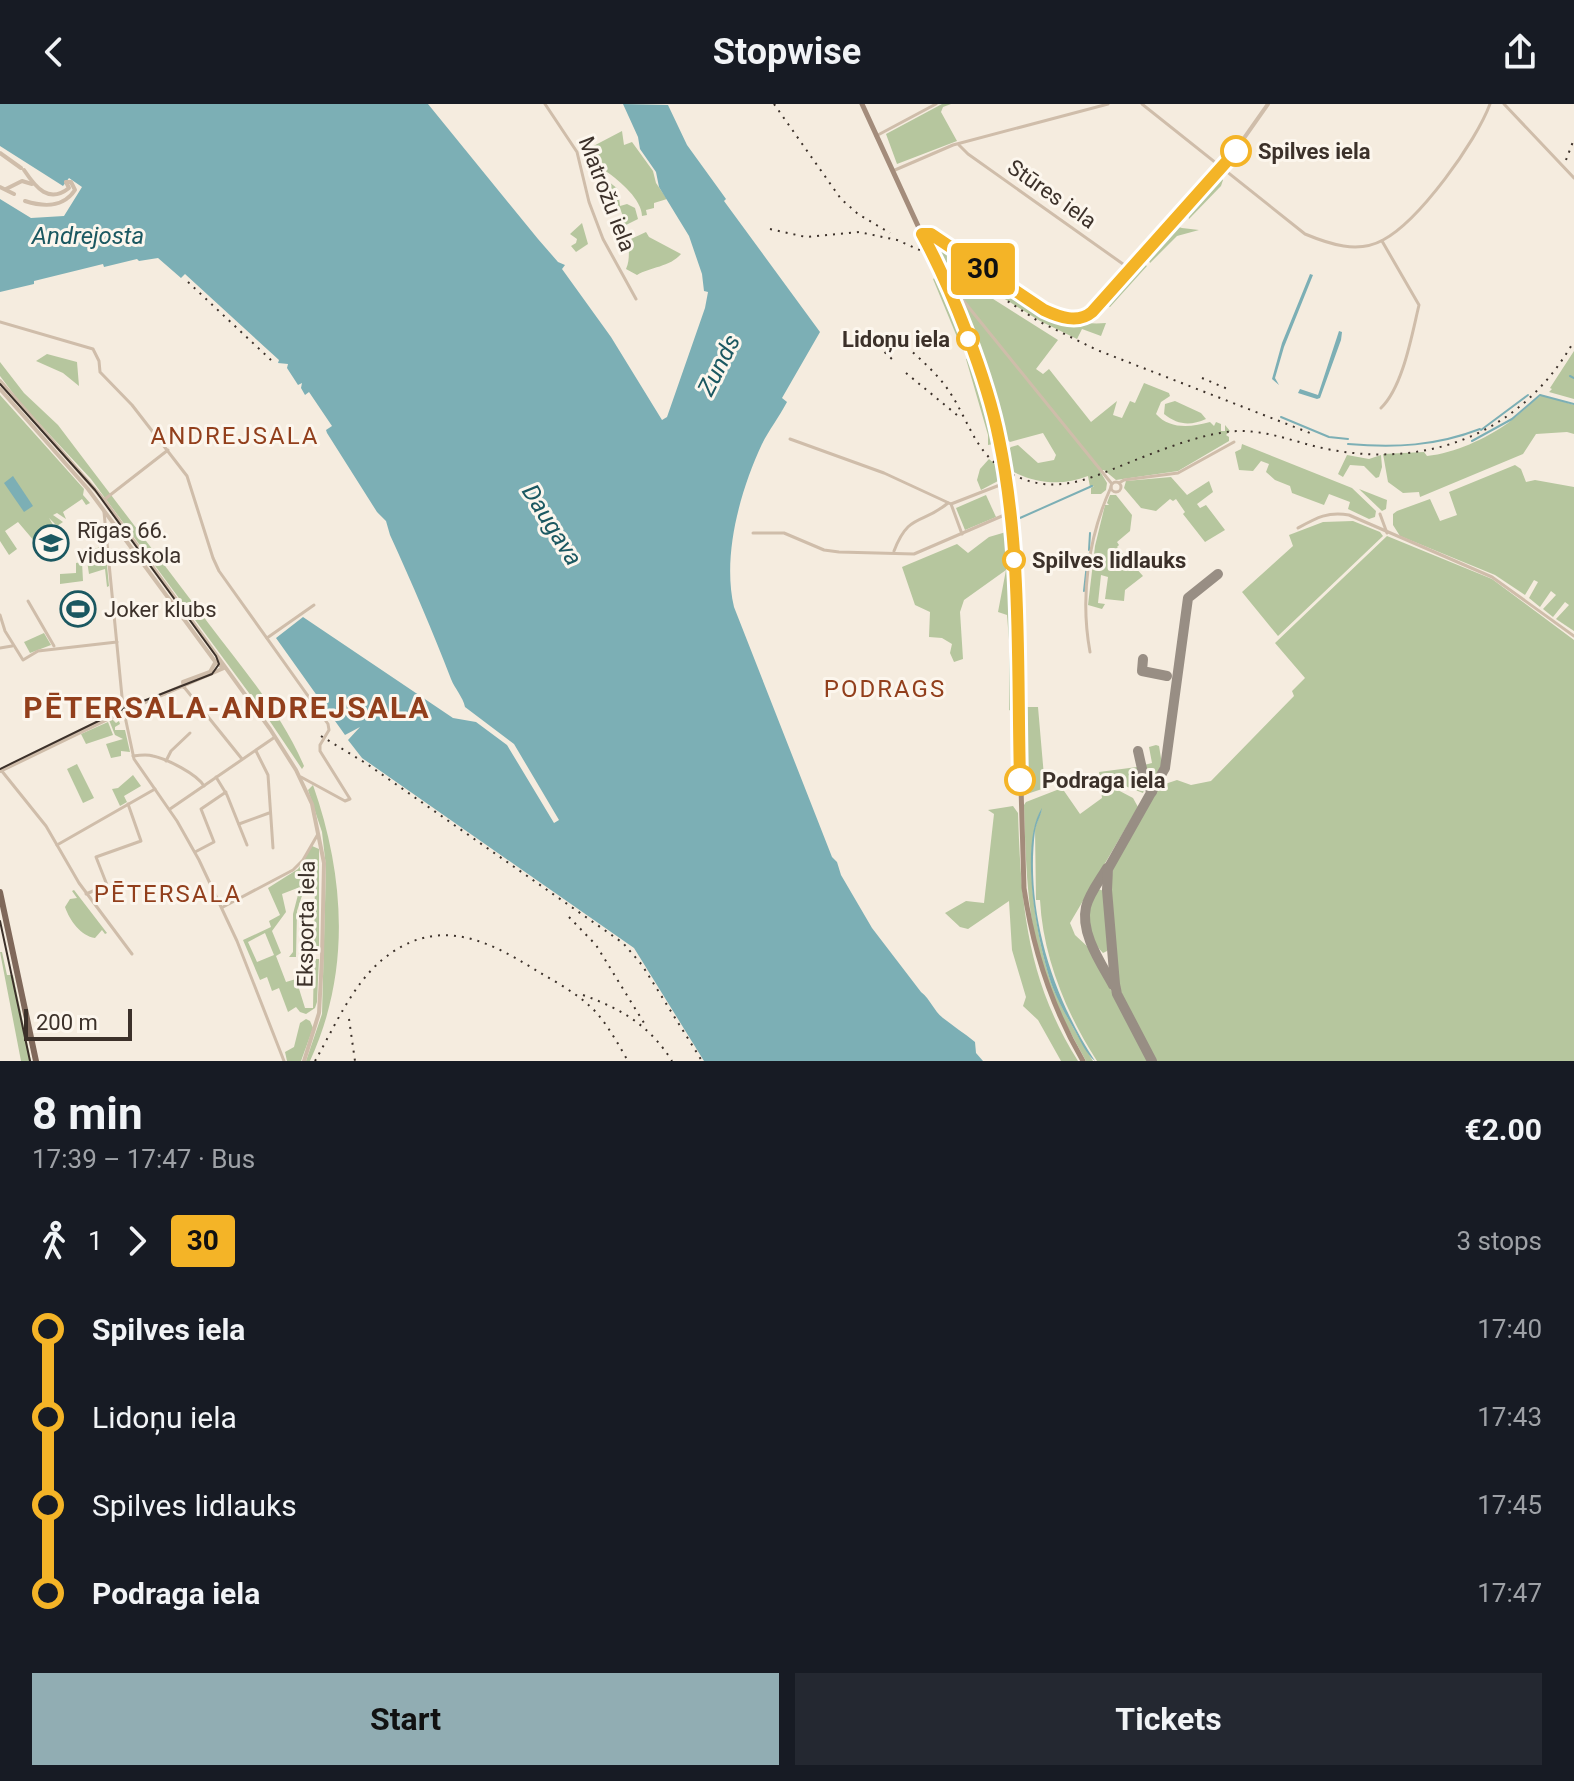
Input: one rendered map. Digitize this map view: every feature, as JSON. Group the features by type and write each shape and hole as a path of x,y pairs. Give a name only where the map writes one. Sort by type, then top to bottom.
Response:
{"main road":[{"path":"862,104 947,289 971,349 997,430 1015,566 1024,888 1037,957 1060,1019 1083,1061"},
{"path":"0,892 36,1061"}],"street":[{"name":"Matrožu iela","path":"545,104 577,152 589,202 603,239 636,299"},
{"path":"876,136 936,104"},
{"path":"892,171 958,144 1108,104"},
{"path":"1142,104 1305,234 1329,244 1352,247 1382,241 1409,219 1460,160 1480,129 1490,104"},
{"path":"922,234 931,234 1044,310 1073,319 1090,314 1223,168 1268,104"},
{"path":"1504,104 1574,178"},
{"name":"Stūres iela","path":"958,144 1130,269"},
{"path":"0,153 23,169 34,186"},
{"path":"3,188 22,181 50,195 68,190 66,182 71,182 75,190 66,200 54,205 25,201"},
{"path":"3,188 14,194"},
{"path":"1381,408 1389,399 1402,368 1419,305 1382,241"},
{"path":"947,289 962,299 1112,485 1113,491 1121,488 1119,483"},
{"path":"0,322 90,347 99,361 100,372 132,405 187,476 215,563 328,724 329,730 320,751 350,799 345,801 298,776"},
{"name":"Eksporta iela","path":"0,381 105,504 109,516 214,660 224,668 275,737 312,804 324,863 321,1001 304,1061"},
{"name":"Eksporta iela","path":"0,389 105,504"},
{"path":"790,439 884,473 950,503 962,534"},
{"path":"1112,485 1124,480 1178,473 1234,442"},
{"path":"168,450 105,504 109,516 124,711 133,756 170,809 223,907 284,1061"},
{"path":"894,553 909,523 950,503 1005,483"},
{"path":"1090,652 1085,606 1091,552 1098,520 1112,485"},
{"path":"753,533 784,533 824,550 839,552 914,554 1010,513"},
{"path":"1298,528 1320,516 1337,513 1355,518 1504,583 1574,636"},
{"path":"1380,514 1387,533"},
{"name":"Eksporta iela","path":"109,516 221,660 224,668"},
{"path":"28,601 55,647"},
{"path":"267,638 314,605"},
{"path":"0,615 5,631 23,660 38,651 55,647 117,642"},
{"path":"0,648 14,645"},
{"path":"214,660 213,669 183,682 184,687 242,759"},
{"path":"132,954 86,894 43,822 0,771 124,711 224,668"},
{"path":"166,761 171,751 190,733"},
{"path":"170,809 275,737"},
{"path":"256,750 268,775 273,848"},
{"path":"133,756 152,755 195,775 204,786"},
{"path":"216,777 226,792 247,845"},
{"path":"57,845 155,789"},
{"path":"195,852 214,842 201,809 226,792"},
{"path":"86,894 107,885 96,857 141,841 128,804"},
{"path":"239,824 269,813"},
{"path":"223,907 293,870 319,833"}],"green space":[{"path":"942,104 951,104 943,107 941,112 957,141 897,164 886,134"},
{"path":"622,131 624,145 632,142 653,171 656,183 667,199 654,203 654,208 646,210 647,215 642,216 634,197 624,186 582,152"},
{"path":"599,174 618,189 620,206 627,204 635,208 638,219 616,230 613,227 624,219 621,211 594,187"},
{"path":"1220,176 1223,180 1221,186 1189,219 1187,210"},
{"path":"582,223 588,244 576,252 571,246 577,239 570,234"},
{"path":"1173,225 1199,230 1177,236 1150,263 1146,254"},
{"path":"646,232 649,237 681,254 671,262 637,275 626,269 630,243 631,239"},
{"path":"932,242 1037,309 1083,323 1106,323 1101,336 1082,329 1077,339 1040,321 936,256"},
{"path":"1140,262 1147,266 1110,307 1106,305 1101,314 1095,311"},
{"path":"941,266 1058,340 1036,369 1043,374 1049,369 1091,422 1117,401 1113,415 1122,418 1130,401 1135,403 1144,383 1169,393 1170,396 1161,402 1156,414 1162,419 1182,426 1210,422 1214,426 1216,422 1221,424 1221,431 1225,431 1225,425 1230,431 1226,435 1229,441 1178,471 1116,480 1104,470 1100,471 1107,483 1106,490 1101,494 1091,494 1094,486 1090,487 1088,476 1067,482 1046,482 1006,468 1007,451 1018,445 1038,463 1054,460 1056,455 1043,433 1010,442 1002,436 978,362 974,339 970,338 956,304 963,297"},
{"path":"936,277 966,347 962,349 933,279"},
{"path":"1574,351 1574,399 1549,392 1550,388"},
{"path":"47,354 77,362 79,386 63,373 36,361"},
{"path":"969,358 993,444 988,445 988,435 966,359"},
{"path":"0,362 24,393 58,425 248,675 285,728 304,766 302,769 91,479 22,405 0,376"},
{"path":"0,395 84,489 83,495 90,503 86,505 82,499 63,512 66,519 57,513 53,515 63,522 57,526 49,518 55,528 35,542 18,522 5,531 17,549 9,555 0,541"},
{"path":"1542,395 1574,405 1574,434 1536,434 1523,454 1420,497 1419,492 1403,493 1388,482 1383,454 1424,452 1427,456 1459,448 1499,429"},
{"path":"1175,401 1201,413 1206,419 1184,423 1169,418 1164,414 1165,404"},
{"path":"1242,444 1352,488 1376,511 1375,517 1369,519 1348,509 1350,502 1329,494 1324,505 1292,493 1290,486 1266,472 1269,464 1261,461 1253,471 1239,470 1235,452 1241,449"},
{"path":"1347,455 1369,459 1381,455 1379,477 1376,478 1364,466 1350,465 1343,477 1338,474"},
{"path":"989,459 996,465 998,481 981,490 977,480 980,469"},
{"path":"1515,465 1521,469 1526,482 1535,480 1574,487 1574,631 1556,619 1569,605 1565,602 1553,617 1543,609 1556,595 1551,591 1540,607 1529,598 1538,582 1534,580 1525,595 1495,575 1400,536 1393,525 1393,514 1397,511 1430,499 1440,521 1457,515 1449,492"},
{"path":"1171,477 1187,495 1209,481 1213,492 1197,504 1200,508 1206,505 1225,530 1205,542 1183,514 1185,512 1176,499 1170,499 1156,511 1141,508 1124,488 1126,481"},
{"path":"1359,489 1387,500 1386,509 1382,511"},
{"path":"986,495 996,517 965,530 956,508"},
{"path":"1110,495 1116,495 1132,515 1130,531 1117,542 1117,547 1143,576 1125,590 1124,601 1105,599 1108,577 1101,575 1098,603 1105,604 1102,609 1088,605 1095,546"},
{"path":"1353,521 1383,536 1278,636 1242,592 1293,546 1289,535 1323,522"},
{"path":"1019,528 1023,674 1020,673 1015,532"},
{"path":"1006,532 1011,639 1007,615 998,612 1006,570 964,600 960,612 963,659 954,662 950,653 952,644 942,638 929,637 930,612 915,605 902,567 957,544 968,553 989,537"},
{"path":"1387,536 1492,579 1574,640 1574,1061 1156,1061 1129,1011 1119,982 1111,906 1116,858 1159,786 1177,780 1191,785 1211,781 1294,696 1292,691 1305,678 1275,643"},
{"path":"105,545 107,587 105,569 89,574 86,554 91,551 96,555 92,550"},
{"path":"82,562 83,581 60,584 60,574 76,573 76,563"},
{"path":"44,633 51,645 30,653 24,642"},
{"path":"1009,644 1012,647 1015,713 1009,710"},
{"path":"1023,677 1024,707 1038,707 1045,788 1027,794 1022,776"},
{"path":"109,720 120,724 115,730 125,730 130,752 121,751 121,756 111,758 106,744 123,739 115,735"},
{"path":"108,722 113,735 86,744 81,734"},
{"path":"1159,746 1162,764 1152,782 1147,778 1144,765 1152,763 1149,747"},
{"path":"77,764 94,798 83,803 67,769"},
{"path":"1137,767 1143,793 1117,783 1114,788 1133,798 1138,807 1070,923 1075,935 1089,948 1148,1061 1097,1061 1075,1024 1051,963 1040,900 1036,900 1035,828 1042,809 1035,826 1031,872 1042,950 1054,990 1093,1061 1086,1061 1052,995 1037,949 1029,902 1024,805 1062,788 1080,814 1102,798 1099,772"},
{"path":"133,775 141,786 124,796 127,802 120,806 112,789 118,788"},
{"path":"313,785 332,854 339,924 332,993 310,1061 306,1061 322,1014 326,867 322,832 308,790"},
{"path":"1013,806 1018,813 1021,880 1037,971 1061,1031 1078,1061 1061,1061 1038,1020 1023,1006 1026,997 1012,950 1009,901 968,929 960,927 945,913 966,901 984,903 994,814 988,810"},
{"path":"312,846 319,849 319,951 314,952 315,877 308,877 297,911 296,957 289,957 293,952 293,914 300,887 282,894 286,912 272,931 281,953 276,956 286,982 296,979 305,1008 313,1008 314,959 319,959 317,1002 315,1008 306,1014 296,1007 288,1012 279,988 272,991 267,977 260,980 243,940 271,927 269,921 280,915 268,888 298,869","holes":["265,933 274,955 257,962 248,942"]},
{"path":"1098,889 1104,891 1108,947 1103,953 1093,938 1088,922 1090,905"},
{"path":"74,890 107,933 102,930 95,938 90,937 73,922 65,907 70,899 77,898"},
{"path":"0,952 7,975 13,975 31,1061 21,1061"},
{"path":"306,1019 313,1028 301,1061 287,1061 285,1052 294,1047 300,1023"}],"water":[{"path":"0,104 428,104 538,239 558,262 565,265 562,269 611,337 662,420 667,417 708,292 704,291 702,274 689,236 659,187 656,172 640,149 623,104 668,105 687,145 726,199 724,201 820,332 782,398 787,402 762,444 740,503 730,567 734,607 841,875 872,928 940,1015 975,1042 976,1053 983,1061 704,1061 634,948 362,758 348,740 360,727 345,735 276,638 303,617 453,718 476,722 507,745 554,823 559,820 514,744 465,707 386,521 377,512 327,433 326,430 332,426 309,392 305,395 302,383 298,385 287,368 288,364 278,363 279,360 185,274 181,278 158,258 137,259 104,267 103,264 0,292 0,199 31,218 64,216 82,187 69,178 63,186 0,146"},
{"path":"1310,274 1313,275 1275,378 1279,385 1272,379 1282,343"},
{"path":"1339,331 1342,332 1341,340 1320,398 1298,393 1300,389 1318,395"},
{"path":"13,476 33,506 24,512 4,483"},
{"path":"1042,808 1035,831 1033,861 1038,921 1054,980 1095,1061 1084,1048 1058,999 1042,948 1033,896 1031,846 1035,825"}],"waterway":[{"path":"1570,376 1574,378"},
{"path":"1481,430 1528,395"},
{"path":"1472,441 1512,419 1540,395 1574,404"},
{"path":"1281,417 1329,437 1348,439"},
{"path":"1348,444 1415,444 1480,429"},
{"path":"1020,518 1092,486"},
{"path":"1089,550 1090,533"},
{"path":"1084,591 1088,554"}],"taxiway":[{"path":"1152,1061 1117,994 1107,890 1108,869 1165,768 1188,598 1218,574"},
{"path":"1143,659 1142,671 1167,676"},
{"path":"1138,751 1145,782 1152,792"},
{"path":"1107,868 1090,897 1085,917 1093,948 1113,985"}],"tram line":[{"path":"0,384 95,490 219,664 212,674 123,709 0,769"},
{"path":"0,921 30,1061"}],"railway":[{"path":"774,104 841,199 858,214 890,233"},
{"path":"1566,160 1574,139"},
{"path":"770,229 806,237 859,232 897,240 949,263 1038,321 1097,350 1315,435"},
{"path":"188,282 271,360"},
{"path":"873,341 894,361"},
{"path":"901,342 944,384 975,439 994,462 1023,479 1066,484 1093,477 1187,441 1235,431 1263,433 1332,450 1369,454 1405,453 1440,447 1472,436 1502,420 1529,399 1553,372 1574,341"},
{"path":"906,373 957,415"},
{"path":"1202,378 1230,390"},
{"path":"321,736 367,764 623,943 642,965 702,1061"},
{"path":"569,917 596,945 644,1023"},
{"path":"315,1061 344,1008 371,970 402,946 421,938 440,935 459,936 497,948 573,993 599,1016 628,1061"},
{"path":"583,995 634,1020 654,1038 672,1061"},
{"path":"349,1019 355,1061"}],"bus line":[{"name":"30","path":"1020,780 1014,553 1000,441 968,339 922,234 931,234 1044,310 1073,319 1082,318 1092,312 1236,151"}],"place":[{"name":"Spilves iela","path":"1236,151"},
{"name":"Lidoņu iela","path":"968,339"},
{"name":"Rīgas 66. vidusskola","path":"51,543"},
{"name":"Spilves lidlauks","path":"1014,560"},
{"name":"Joker klubs","path":"78,609"},
{"name":"Podraga iela","path":"1020,780"}],"district":[{"name":"ANDREJSALA","path":"235,436"},
{"name":"PODRAGS","path":"885,689"},
{"name":"PĒTERSALA-ANDREJSALA","path":"227,707"},
{"name":"PĒTERSALA","path":"168,894"}],"water label":[{"name":"Andrejosta","path":"88,236"},
{"name":"Zunds","path":"719,365"},
{"name":"Daugava","path":"552,525"}]}
